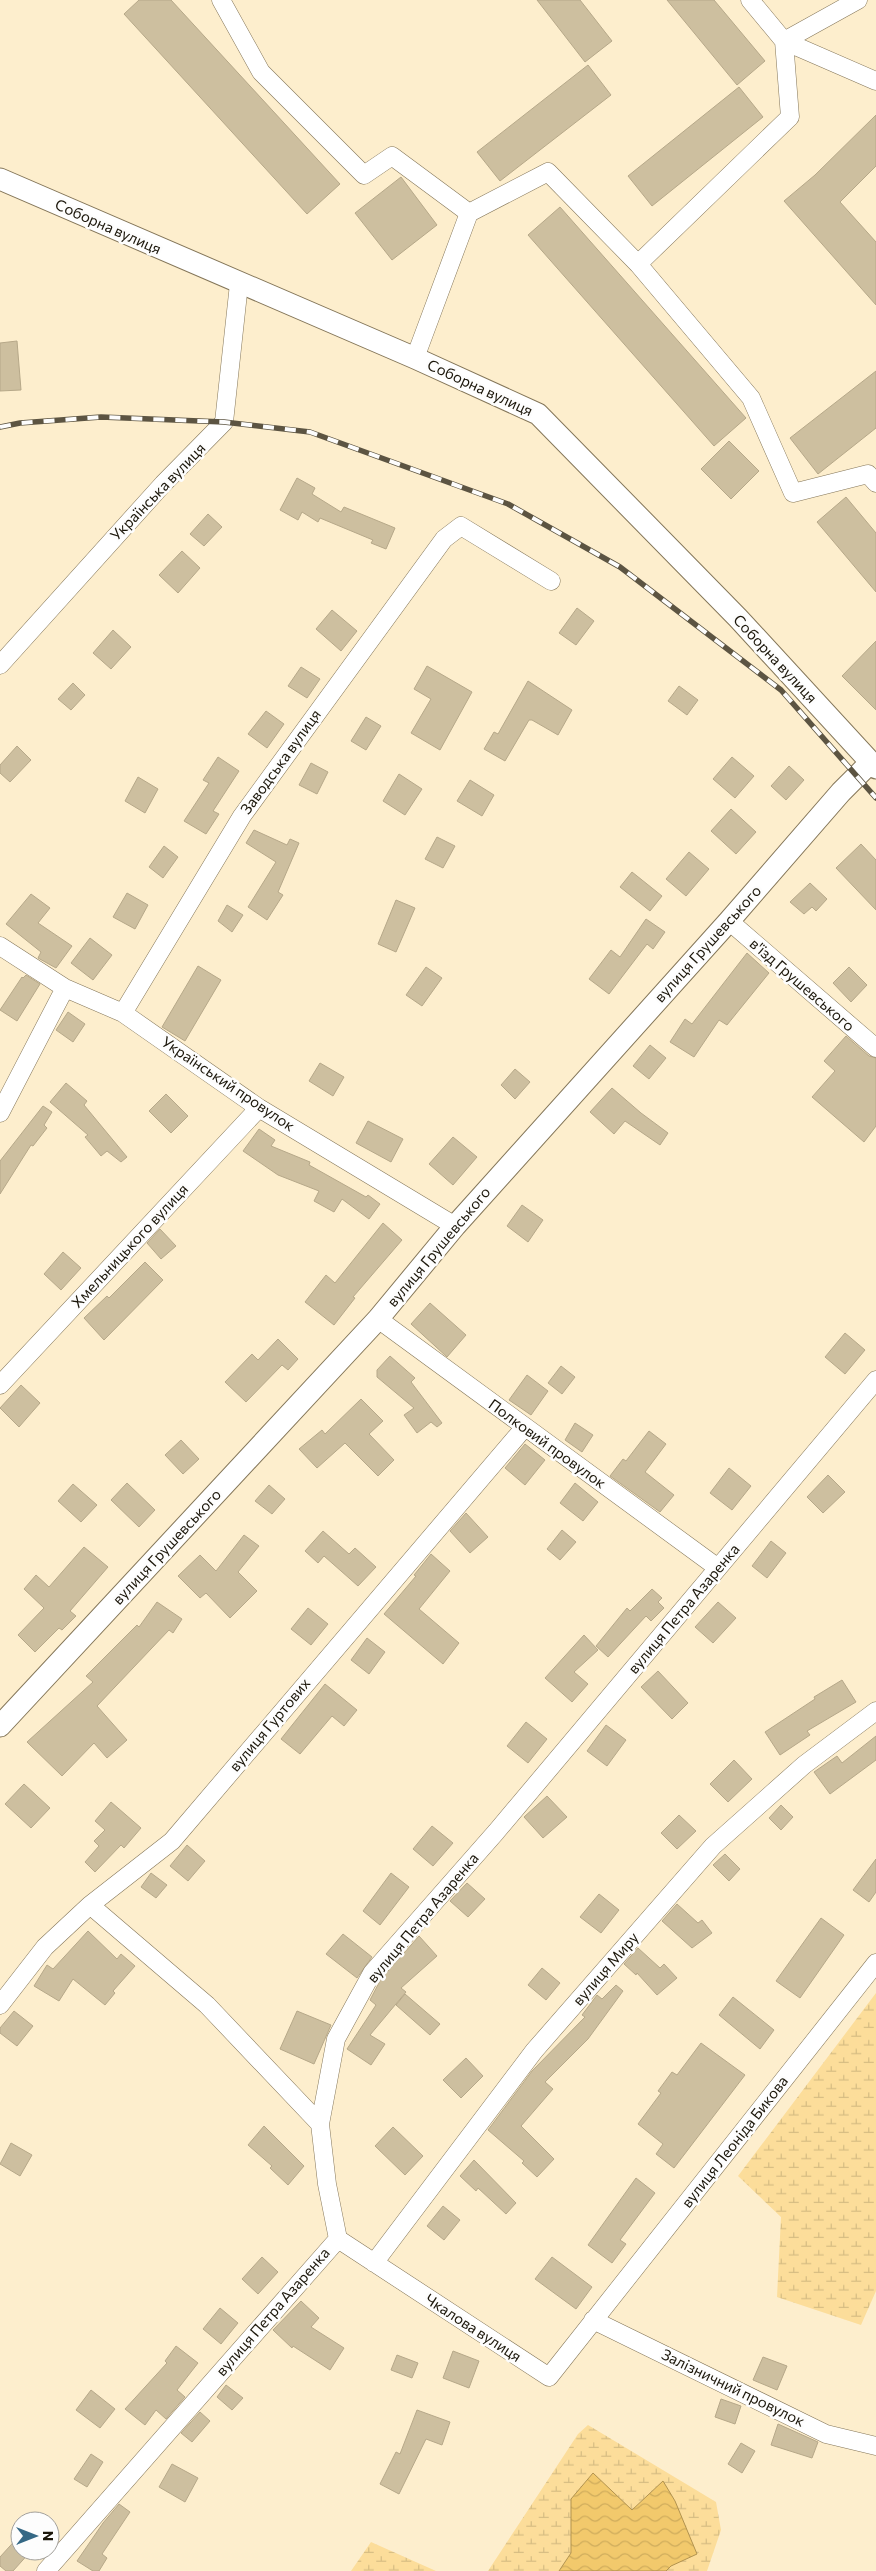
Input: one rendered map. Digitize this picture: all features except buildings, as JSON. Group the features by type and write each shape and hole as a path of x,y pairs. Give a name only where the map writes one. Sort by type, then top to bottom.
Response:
{"street":[{"path":"221,0 261,72 364,176 392,156 469,213"},
{"path":"750,0 784,41 876,81"},
{"path":"784,41 858,0"},
{"path":"638,264 790,117 784,41"},
{"path":"415,358 469,213 548,172 638,264 751,398 793,493 868,474 876,483"},
{"name":"Соборна вулиця","path":"0,179 239,284 415,358 538,414 738,618 874,765"},
{"name":"Українська вулиця","path":"0,665 163,484 224,422 239,284"},
{"name":"Заводська вулиця","path":"123,1013 242,816 444,538 461,526 551,580"},
{"name":"вулиця Грушевського","path":"0,1726 378,1319 455,1226 729,921 841,792 874,765"},
{"name":"в'їзд Грушевського","path":"729,921 876,1048"},
{"name":"Український провулок","path":"0,946 65,988 123,1013 259,1108 455,1226"},
{"path":"0,1113 65,988"},
{"name":"Хмельницького вулиця","path":"0,1385 259,1108"},
{"name":"Полковий провулок","path":"378,1319 524,1428 718,1568"},
{"name":"вулиця Петра Азаренка","path":"46,2571 338,2238 327,2184 320,2124 336,2039 372,1973 496,1832 876,1380"},
{"name":"вулиця Гуртових","path":"0,2004 45,1947 90,1905 172,1841 524,1428"},
{"name":"вулиця Миру","path":"374,2262 534,2051 713,1846 804,1765 876,1711"},
{"path":"90,1905 207,2005 320,2124"},
{"name":"вулиця Леоніда Бикова","path":"594,2320 876,1963"},
{"name":"Чкалова вулиця","path":"338,2238 549,2376 594,2320"},
{"name":"Залізничний провулок","path":"594,2320 826,2434 876,2446"}],"green space":[{"path":"876,1993 876,2291 861,2325 777,2297 781,2217 738,2176"},
{"path":"588,2425 716,2502 721,2530 707,2571 666,2571 671,2566 662,2482 632,2510 571,2499 571,2553 559,2571 488,2571 578,2434"},
{"path":"371,2542 436,2571 351,2571"}],"water":[{"path":"593,2473 632,2510 663,2481 675,2501 697,2554 671,2566 666,2571 559,2571 571,2553 571,2499"}],"railway":[{"path":"0,427 20,423 101,417 224,422 310,432 508,504 620,567 781,690 876,798"}]}
